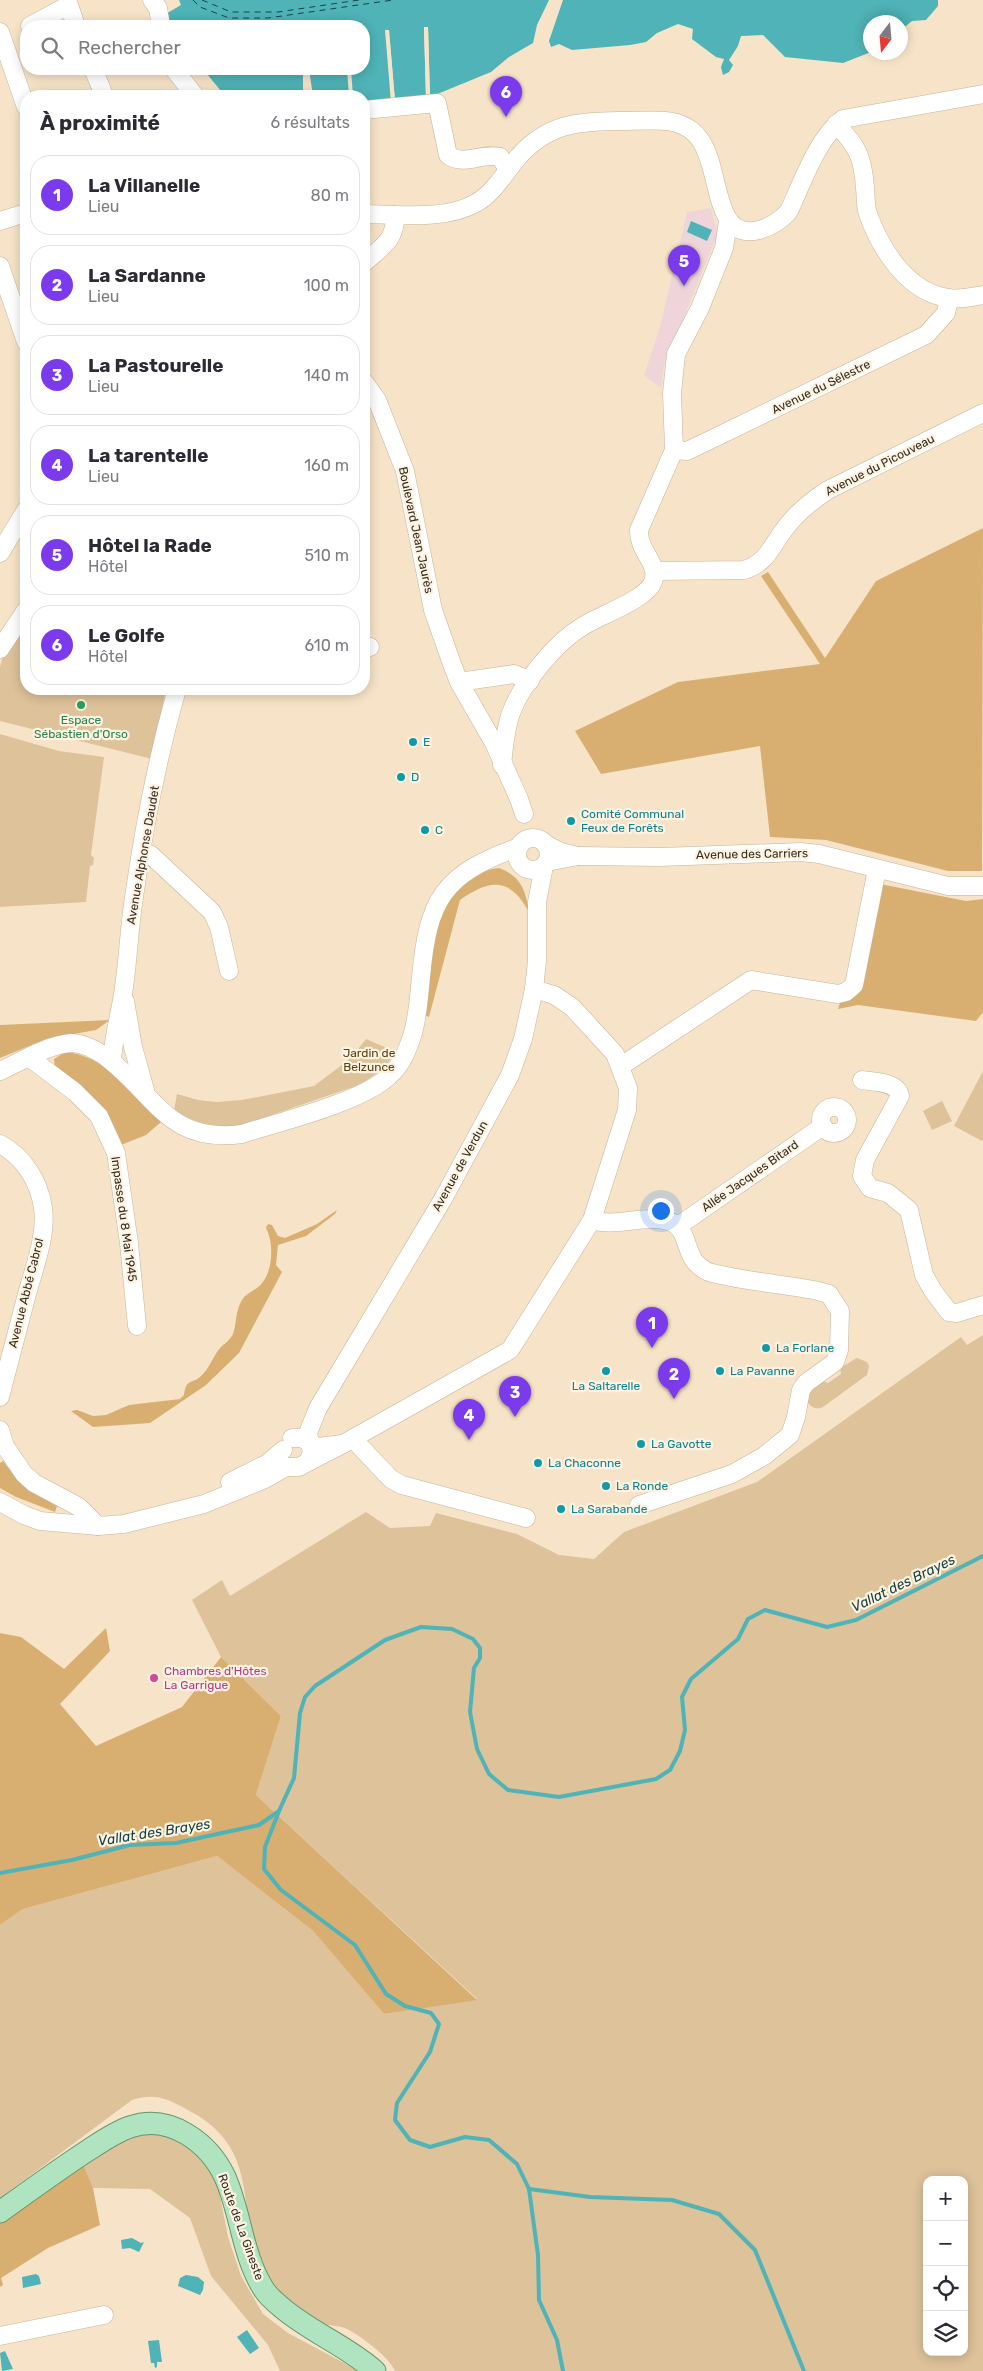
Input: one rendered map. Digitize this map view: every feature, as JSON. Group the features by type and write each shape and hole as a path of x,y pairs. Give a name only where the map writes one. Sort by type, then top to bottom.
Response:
{"main road":[{"name":"Route de La Gineste","path":"0,2212 106,2139 131,2126 158,2124 178,2129 192,2136 210,2152 224,2176 250,2262 263,2290 299,2322 356,2355 375,2371"}],"street":[{"path":"152,0 158,8 160,20"},
{"path":"41,20 68,5 74,20"},
{"path":"20,31 1,39 20,91"},
{"path":"94,75 96,90"},
{"path":"179,75 190,90"},
{"path":"724,248 735,237 751,231 768,228 782,220 789,211 825,139 836,124 852,116 983,94"},
{"path":"370,109 437,103 448,155 454,160 462,161 491,155 500,157 508,169"},
{"path":"370,214 438,214 465,208 486,196 508,169 538,138 562,126 598,122 666,121 680,124 691,131 703,143 728,220 724,248 700,308 676,354 672,394 674,450 639,530 640,544 655,571 653,584 643,594 583,626 569,636 544,662 530,681 511,714 502,765"},
{"path":"836,124 855,144 864,173 867,213 886,252 908,279 927,292 949,298 983,295"},
{"path":"0,222 20,215"},
{"path":"370,257 392,237 395,229 394,215"},
{"path":"728,220 742,229 751,231"},
{"path":"0,266 20,324"},
{"name":"Avenue du Sélestre","path":"674,450 687,450 706,442 926,334 946,313 949,298"},
{"name":"Boulevard Jean Jaurès","path":"370,390 377,400 405,471 433,610 452,664 459,682 494,743 524,814"},
{"name":"Avenue du Picouveau","path":"655,571 744,570 756,566 767,556 786,527 810,502 828,490 983,413"},
{"path":"0,553 20,520"},
{"path":"0,649 20,619"},
{"path":"459,682 514,674 530,681"},
{"name":"Avenue Alphonse Daudet","path":"123,1026 124,988 133,903 158,766 175,695"},
{"path":"486,860 535,870 545,864 548,853 543,842 524,814"},
{"path":"523,867 517,857 524,814"},
{"path":"75,1043 88,1046 112,1062 146,1094 166,1117 201,1134 223,1137 242,1134 356,1096 389,1076 408,1048 416,1023 424,941 430,916 448,886 462,874 486,860 533,839 543,842"},
{"name":"Avenue des Carriers","path":"543,842 578,856"},
{"path":"142,851 151,855 212,912 219,928 229,972"},
{"name":"Avenue des Carriers","path":"545,864 578,856 660,857 801,852 819,854 948,886 983,886"},
{"name":"Avenue de Verdun","path":"310,1444 309,1428 318,1408 443,1199 510,1075 523,1039 534,989 537,961 537,902 545,864"},
{"name":"Avenue de Verdun","path":"523,867 537,902"},
{"path":"621,1066 751,980 838,994 846,992 854,985 877,869"},
{"name":"Avenue de Verdun","path":"0,1502 40,1521 98,1526 130,1523 174,1512 220,1497 265,1479 286,1467 301,1464 348,1441 510,1350 592,1220 627,1110 628,1088 615,1054 567,1002 534,989"},
{"path":"123,1026 146,1094"},
{"path":"0,1071 54,1046 75,1043 106,1034 123,1026"},
{"path":"112,1062 123,1026"},
{"name":"Impasse du 8 Mai 1945","path":"30,1058 75,1092 99,1116 116,1153 129,1243 137,1326"},
{"path":"862,1080 890,1084 898,1091 900,1096 865,1160 862,1176 870,1188 888,1193 909,1210 924,1275 933,1291 950,1312 958,1313 983,1305"},
{"name":"Allée Jacques Bitard","path":"678,1226 823,1126"},
{"name":"Avenue Abbé Cabrol","path":"0,1144 10,1150 26,1166 38,1187 43,1210 37,1259 7,1340 0,1397"},
{"path":"592,1220 601,1222 663,1220 678,1226 695,1262 710,1273 828,1294 840,1311 839,1350 835,1362 806,1382 801,1390 796,1417 790,1435 784,1441 764,1456 732,1474 639,1505"},
{"name":"Avenue de Verdun","path":"174,1512 268,1463 298,1433 305,1420 318,1408"},
{"path":"0,1430 5,1446 16,1464 34,1483 79,1508 98,1526"},
{"path":"310,1444 312,1453 301,1464 285,1460 287,1444 302,1438 317,1447 348,1441 391,1479 402,1485 526,1518"},
{"path":"0,1494 61,1522 61,1504 49,1491"},
{"path":"0,2336 104,2314"}],"shaded area":[{"path":"711,208 717,232 716,238 664,366 661,388 644,375 660,327 687,212"},
{"path":"983,528 982,871 948,871 826,840 770,837 760,746 601,774 575,731 678,682 820,664 761,576 768,572 825,658 876,581"},
{"path":"499,868 513,875 521,885 529,912 514,892 507,887 499,885 481,888 460,900 429,1017 422,1014 431,941 443,908 454,894 475,876 490,869"},
{"path":"880,884 966,901 983,899 983,1012 976,1021 858,1005 838,1009"},
{"path":"110,1020 96,1030 46,1039 0,1058 0,1025"},
{"path":"65,1052 93,1060 106,1068 129,1088 161,1122 146,1135 121,1145 101,1105 55,1070 54,1059"},
{"path":"337,1210 335,1214 306,1236 278,1245 276,1265 282,1272 239,1353 206,1385 150,1423 93,1427 71,1411 77,1410 93,1416 106,1415 129,1405 180,1399 184,1395 189,1383 203,1374 220,1348 232,1336 238,1308 242,1300 266,1278 271,1256 269,1234 266,1228 268,1224 272,1225 278,1236 285,1238 317,1224"},
{"path":"3,1461 22,1485 57,1506 55,1512 16,1497 0,1488 0,1463"},
{"path":"106,1628 110,1651 60,1704 96,1746 182,1707 221,1657 281,1716 256,1795 477,2000 384,2014 313,1931 217,1856 23,1909 0,1925 0,1633 21,1637 64,1669"},
{"path":"84,2166 93,2188 100,2225 48,2248 1,2278 3,2285 0,2287 0,2222"}],"green space":[{"name":"Espace Sébastien d'Orso","path":"20,631 20,695 165,695 152,759 0,721 0,667 4,651"},
{"path":"0,734 59,751 104,757 91,855 94,858 93,865 90,866 86,902 0,907"},
{"name":"Jardin de Belzunce","path":"366,1039 396,1052 382,1070 359,1085 239,1126 206,1126 190,1121 174,1111 177,1094 198,1100 216,1102 242,1100 314,1086 351,1058"},
{"path":"983,1071 983,1139 982,1141 954,1126"},
{"path":"942,1101 952,1121 932,1130 923,1111"},
{"path":"983,1335 983,2371 395,2371 381,2353 353,2332 321,2323 299,2310 280,2291 270,2278 258,2255 251,2232 244,2186 238,2165 228,2145 212,2126 186,2109 160,2098 147,2097 132,2100 0,2198 0,1925 23,1909 217,1856 313,1931 384,2014 477,1999 256,1795 281,1716 221,1657 192,1600 222,1580 230,1596 366,1512 390,1528 430,1526 436,1513 517,1534 559,1555 594,1559 624,1532 757,1482 961,1337 967,1345"},
{"path":"857,1358 867,1362 869,1366 867,1375 823,1407 815,1408 809,1404 806,1400 809,1391 823,1381 828,1383 841,1374 840,1368"},
{"path":"151,2134 172,2137 197,2153 216,2176 228,2237 241,2276 263,2314 288,2333 359,2371 280,2371 268,2345 211,2276 190,2218 150,2189 93,2188 84,2166 125,2138"}],"water":[{"path":"179,0 549,0 537,25 533,43 509,57 491,72 430,97 428,27 424,28 426,97 395,101 389,31 391,102 370,104 370,90 353,90 351,75 370,75 370,20 166,20 164,15 181,5"},
{"path":"563,0 938,0 938,6 926,20 912,21 908,24 908,15 863,15 863,55 843,63 785,57 763,35 741,36 738,46 729,60 733,65 729,72 723,75 721,67 724,59 716,57 692,39 693,29 678,24 657,33 646,42 630,45 572,50 559,44 551,47 549,41"},
{"path":"208,75 303,75 303,90 220,90"},
{"path":"310,75 347,75 349,90 312,90"},
{"path":"691,221 712,230 707,241 687,232"},
{"path":"132,2238 141,2243 144,2242 139,2252 130,2248 122,2249 121,2240"},
{"path":"36,2274 39,2276 41,2284 23,2288 22,2277"},
{"path":"186,2275 198,2277 204,2282 200,2295 178,2286 180,2278"},
{"path":"247,2330 259,2348 250,2354 237,2337"},
{"path":"159,2340 162,2362 157,2362 157,2367 155,2368 154,2363 151,2363 148,2341"},
{"path":"5,2351 13,2369 2,2371 0,2353"}],"pier":[{"path":"424,27 428,27 430,97 426,97"},
{"path":"385,30 389,30 395,101 391,102"}],"waterway":[{"name":"Vallat des Brayes","path":"0,1873 72,1860 130,1845 176,1843 259,1825 279,1811 294,1778 300,1713 305,1697 315,1686 385,1640 421,1627 452,1629 473,1639 480,1648 480,1658 474,1668 470,1712 477,1749 489,1774 508,1790 559,1797 656,1779 670,1770 680,1751 685,1730 682,1697 691,1679 738,1639 748,1619 765,1610 827,1627 856,1620 983,1556"},
{"path":"279,1811 265,1847 264,1869 281,1890 355,1945 386,1994 405,2006 431,2013 439,2024 430,2052 397,2103 395,2120 410,2140 430,2147 465,2137 489,2140 517,2164 529,2189 538,2255 539,2300 557,2340 563,2371"},
{"path":"529,2189 590,2197 672,2200 719,2214 755,2250 804,2371"}],"ferry route":[{"path":"193,0 200,7 229,18 268,18 393,0"},
{"path":"202,0 231,12 278,12 359,0"}],"place":[{"name":"Le Golfe","path":"506,117"},
{"name":"Hôtel la Rade","path":"684,286"},
{"name":"Espace Sébastien d'Orso","path":"81,705"},
{"name":"E","path":"413,742"},
{"name":"D","path":"401,777"},
{"name":"Comité Communal Feux de Forêts","path":"571,821"},
{"name":"C","path":"425,830"},
{"name":"La Villanelle","path":"652,1348"},
{"name":"La Forlane","path":"766,1348"},
{"name":"La Saltarelle","path":"606,1371"},
{"name":"La Pavanne","path":"720,1371"},
{"name":"La Sardanne","path":"674,1399"},
{"name":"La Pastourelle","path":"515,1417"},
{"name":"La tarentelle","path":"469,1440"},
{"name":"La Gavotte","path":"641,1444"},
{"name":"La Chaconne","path":"538,1463"},
{"name":"La Ronde","path":"606,1486"},
{"name":"La Sarabande","path":"561,1509"},
{"name":"Chambres d'Hôtes La Garrigue","path":"154,1678"}]}
